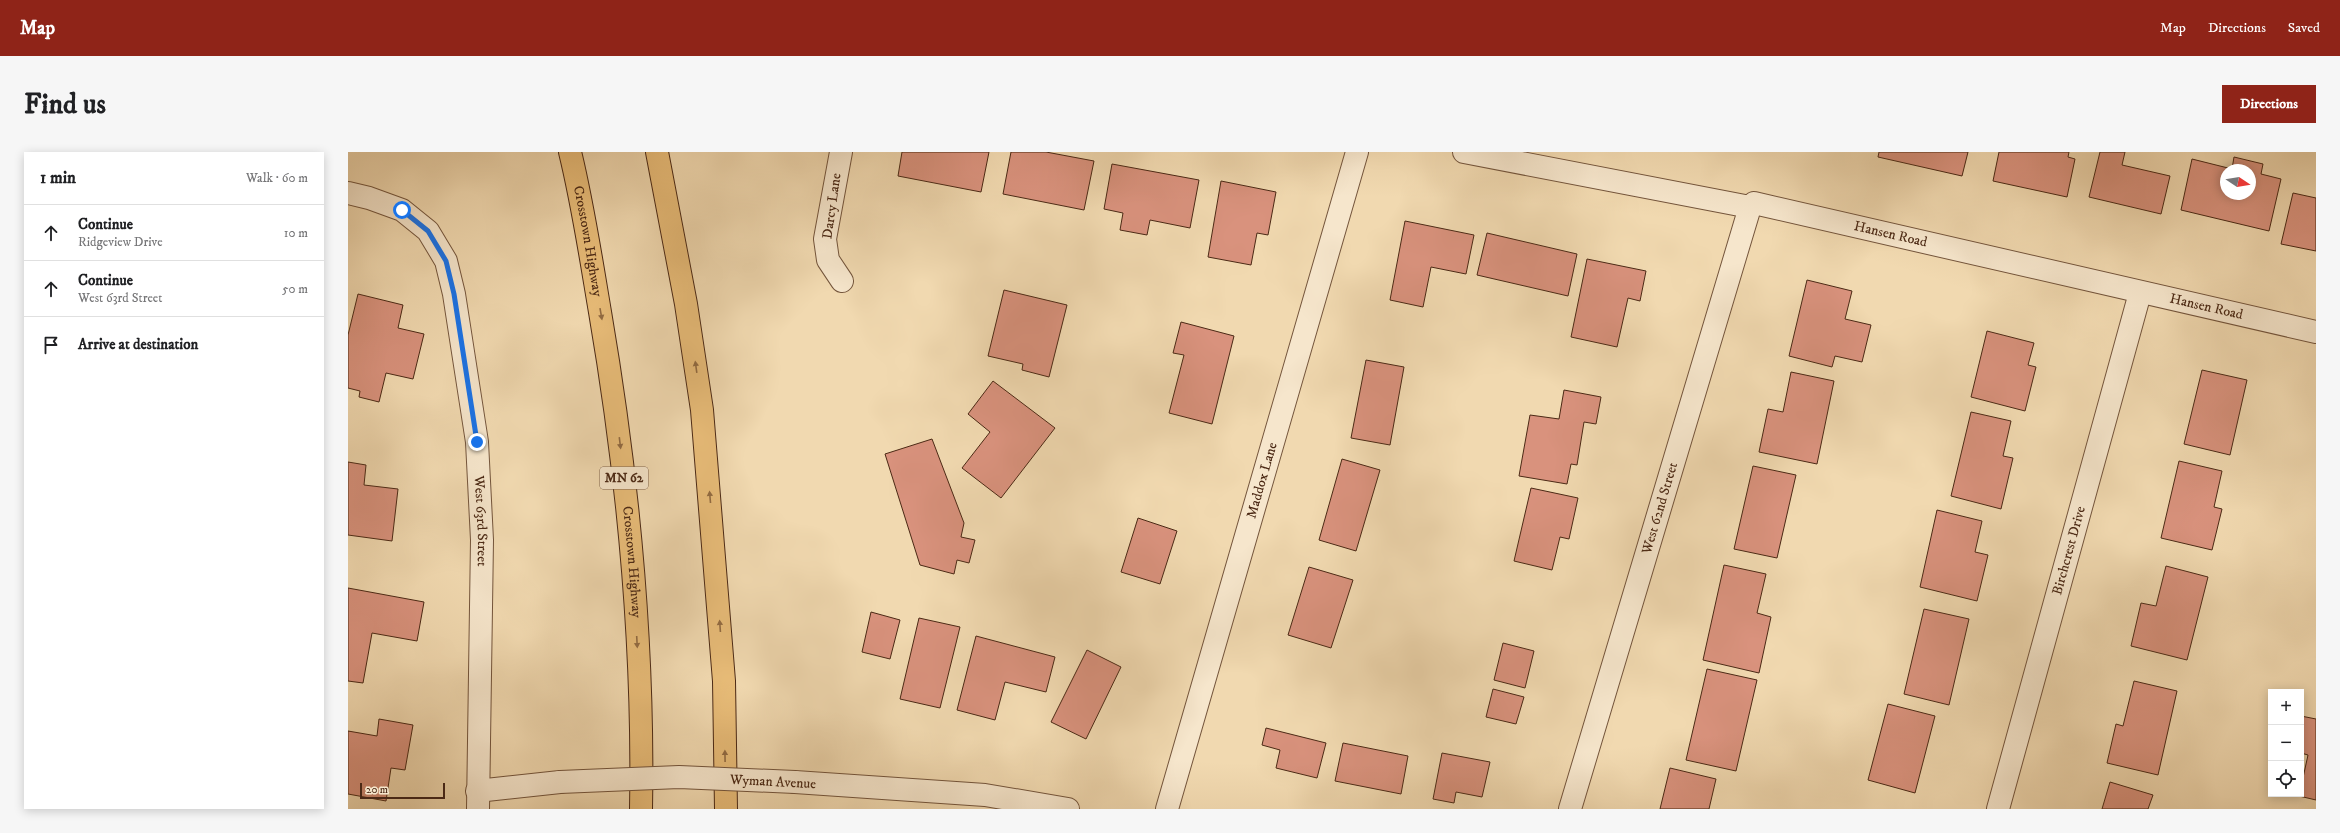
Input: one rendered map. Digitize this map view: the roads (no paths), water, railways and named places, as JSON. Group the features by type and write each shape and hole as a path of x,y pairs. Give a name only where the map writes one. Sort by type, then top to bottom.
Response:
{"highway":[{"name":"Crosstown Highway","path":"570,152 611,372 626,494 636,617 642,746 641,809"},
{"path":"657,152 686,304 702,410 724,681 726,809"}],"street":[{"name":"Darcy Lane","path":"840,152 825,238 828,260 842,281"},
{"name":"Maddox Lane","path":"1167,809 1357,152"},
{"name":"Hansen Road","path":"1464,152 1750,207 1754,203 2140,293 2316,332"},
{"name":"West 63rd Street","path":"348,193 369,198 402,210 428,231 446,261 454,294 477,442 482,540 478,800"},
{"name":"West 62nd Street","path":"1570,809 1750,207"},
{"name":"Birchcrest Drive","path":"1998,809 2140,293"},
{"name":"Wyman Avenue","path":"478,800 560,782 679,777 795,782 985,795 1068,809"}]}
